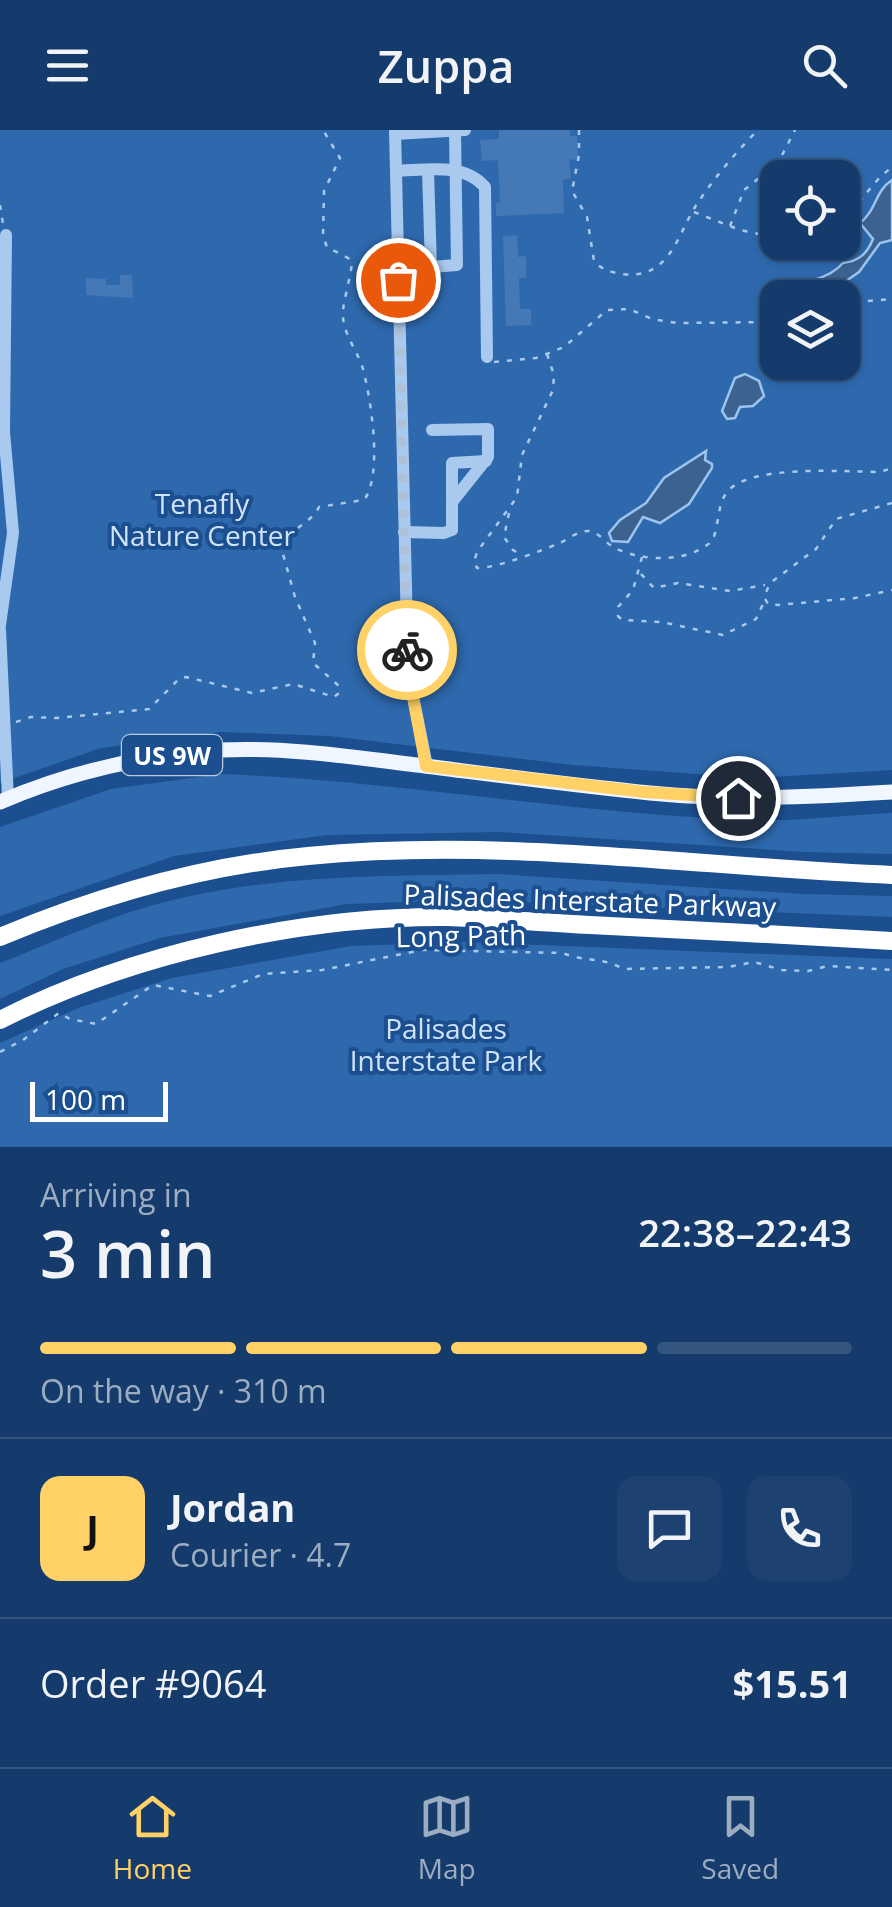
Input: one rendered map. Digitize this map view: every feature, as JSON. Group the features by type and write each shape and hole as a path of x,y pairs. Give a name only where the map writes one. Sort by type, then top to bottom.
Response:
{"highway":[{"name":"Palisades Interstate Parkway","path":"0,937 52,915 141,886 307,856 497,850 892,875"},
{"name":"Palisades Interstate Parkway","path":"0,1020 89,981 157,961 230,942 369,921 446,918 892,941"}],"main road":[{"name":"US 9W","path":"4,800 106,767 207,751 296,750 690,796 785,798 892,792"}],"street":[{"path":"426,766 408,671 394,132 458,131 457,265 431,267 428,170"},
{"path":"396,171 455,170 476,176 485,187 487,357"},
{"path":"4,800 0,628 13,551 4,432 6,235"},
{"path":"432,430 488,429 486,460 452,502"},
{"path":"404,532 452,530 452,463 486,460"}],"path":[{"path":"3,728 31,717 149,709 179,679 186,677 247,692 287,683 326,696 338,694 336,682 314,662 308,620 295,597 281,547 288,535 321,506 364,500 372,482 373,444 366,385 343,312 352,264 327,248 323,236 324,190 340,158 323,130"},
{"path":"579,130 572,191 586,218 593,258 600,268 636,275 651,270 678,246 692,211 758,130"},
{"path":"730,226 748,185 778,164 795,130"},
{"path":"860,201 892,166"},
{"path":"0,205 6,235"},
{"path":"692,211 760,234"},
{"path":"860,302 892,299"},
{"path":"487,357 491,362 502,363 547,354 573,342 607,310 629,309 652,319 678,322 760,322"},
{"path":"523,556 512,550 504,537 505,522 519,490 524,450 553,390 554,374 547,354"},
{"path":"511,507 476,552 474,562 478,568 523,556 586,531 613,547 642,556 692,554 715,536 726,493 748,479 774,474 880,472 892,468"},
{"path":"642,556 630,594 618,607 622,620 660,622 723,636 756,619 770,583 816,550 836,520 892,504"},
{"path":"640,570 654,588 678,583 730,590 770,583"},
{"path":"764,598 768,604 778,604 855,598 892,590"},
{"name":"Long Path","path":"0,1052 24,1040 59,1013 70,1020 96,1024 153,984 210,996 264,974 322,970 422,950 563,954 580,961 609,960 622,969 728,967 754,962 782,970 808,971 828,966 892,970"}],"green space":[{"name":"Tenafly Nature Center","path":"0,130 892,130 892,770 751,778 573,765 329,736 220,732 101,748 0,783"},
{"path":"221,774 353,783 681,816 765,820 892,813 892,854 500,832 327,835 174,856 0,916 0,827 111,789"},
{"path":"498,874 802,894 892,896 892,917 465,900 347,904 160,938 63,969 0,999 0,963 150,906 279,882"},
{"name":"Palisades Interstate Park","path":"464,942 892,959 892,1147 0,1147 0,1043 78,1008 172,978 351,946"}],"shaded area":[{"path":"892,180 892,240 880,243 859,272 847,280 815,280 843,263 860,260 873,239 860,223"},
{"path":"745,374 759,381 764,396 753,406 740,407 735,418 727,419 722,411 735,378"},
{"path":"706,451 705,460 712,468 689,504 660,523 643,517 628,542 612,541 609,533 620,520 646,503 664,478"}],"building":[{"path":"499,130 570,130 570,136 577,136 578,159 569,160 571,178 563,180 564,213 496,216 496,203 500,203 498,160 482,161 480,140 499,139"},
{"path":"517,235 518,257 526,256 526,278 519,278 520,309 531,309 531,325 506,326 503,236"},
{"path":"120,275 132,275 133,298 86,295 86,278 106,279 106,285 120,285"}],"way so far":[{"path":"398,280 407,650"}],"route":[{"path":"407,650 426,766 644,792 738,798"}]}
